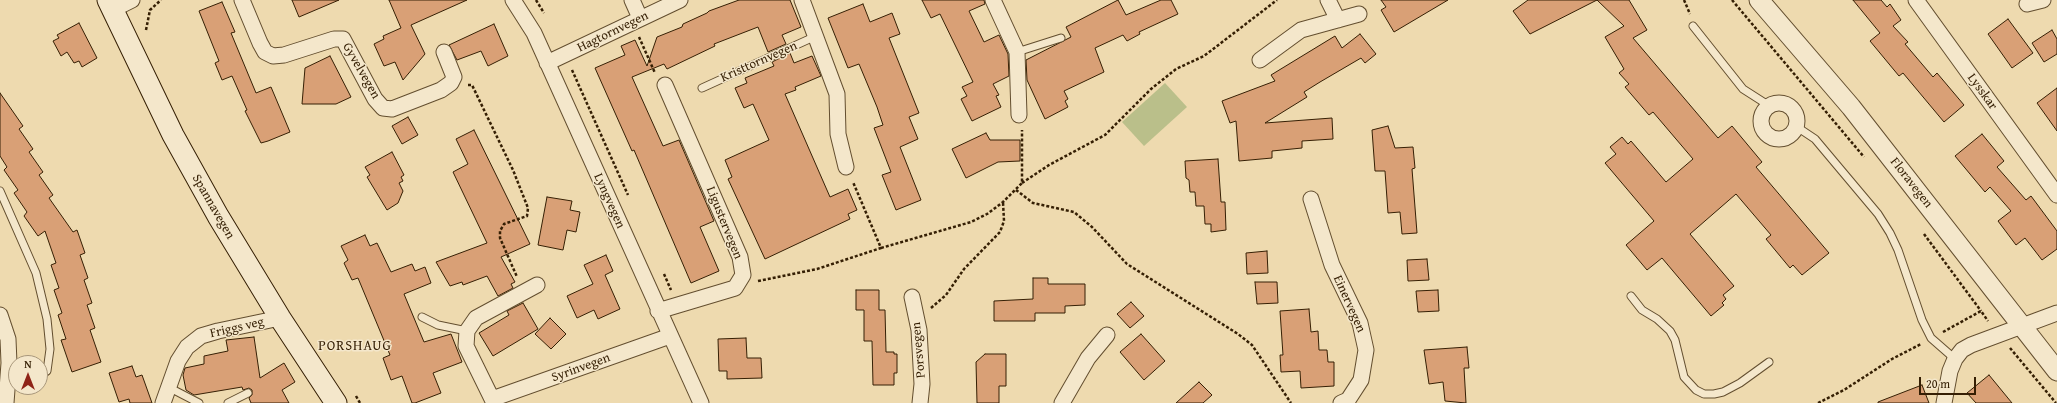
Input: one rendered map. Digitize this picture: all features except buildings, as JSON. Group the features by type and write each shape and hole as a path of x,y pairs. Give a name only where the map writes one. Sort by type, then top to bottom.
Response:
{"main road":[{"name":"Spannavegen","path":"110,5 173,135 218,216 280,318 345,398"}],"street":[{"path":"110,5 132,0"},
{"name":"Gyvelvegen","path":"242,0 260,44 265,52 273,56 284,55 334,39 344,39 375,99 383,108 392,109 441,90 452,83"},
{"name":"Lyngvegen","path":"513,0 534,33 658,311 701,403"},
{"path":"632,0 636,20"},
{"name":"Hagtornvegen","path":"547,64 680,0"},
{"path":"802,0 837,94 838,134 846,167"},
{"path":"993,0 1017,52 1019,115"},
{"name":"Floravegen","path":"1759,0 1851,107 2024,326 2057,371"},
{"name":"Lysskar","path":"1916,0 2053,181 2057,196"},
{"path":"2027,4 2043,0"},
{"path":"1260,60 1333,9 1359,14"},
{"path":"444,52 454,77 452,83"},
{"name":"Ligustervegen","path":"665,85 740,258 743,275 735,288"},
{"path":"1780,102 1791,106 1798,115 1797,127 1790,136 1779,140 1768,136 1761,126 1761,114 1768,105 1780,102"},
{"name":"Einervegen","path":"1311,199 1332,265 1360,323 1366,350 1361,380 1348,400 1341,403"},
{"path":"658,311 735,288"},
{"path":"467,331 476,318 530,289"},
{"name":"Porsvegen","path":"914,305 918,330 922,384 920,403"},
{"path":"1944,403 1946,387 1955,359 1962,350 1971,345 2057,313"},
{"path":"0,315 8,339 9,355"},
{"name":"Friggs veg","path":"163,403 170,388 178,361 187,347 201,336 280,318"},
{"name":"Syrinvegen","path":"467,331 466,346 493,401 670,336"},
{"path":"1067,401 1088,358 1108,335"}],"lane":[{"path":"1692,26 1743,89 1768,105"},
{"name":"Kristtornvegen","path":"702,88 816,36"},
{"path":"1017,52 1061,38"},
{"path":"1797,127 1815,139 1878,214 1890,233 1922,320 1931,338 1955,359"},
{"path":"0,191 36,273 48,319 50,349 48,364"},
{"path":"1631,296 1642,310 1661,321 1670,331 1675,340 1684,377 1696,390 1704,394 1723,392 1740,383 1769,362"},
{"path":"422,317 438,325 467,331"},
{"path":"170,388 198,403"},
{"path":"228,403 248,393"}],"path":[{"path":"145,31 150,10 161,0"},
{"path":"536,0 547,19"},
{"path":"735,288 755,281 817,269 881,248 971,222 987,214 1003,202 1022,183 1050,165 1105,135 1151,89 1176,69 1204,56 1277,0"},
{"path":"1732,0 1869,163"},
{"path":"636,20 656,73 665,85"},
{"path":"565,55 630,199"},
{"path":"452,83 472,85 513,170 528,208 527,216 504,224 500,231 500,238 530,289"},
{"path":"1019,115 1022,127 1022,183"},
{"path":"846,167 869,216 881,248"},
{"path":"1016,190 1033,203 1074,212 1092,227 1127,264 1238,334 1252,345 1291,403"},
{"path":"914,305 932,307 946,295 964,269 1000,232 1004,221 1003,202"},
{"path":"1921,228 1928,242 1956,276 1991,325"},
{"path":"662,270 678,305"},
{"path":"1818,403 1844,390 1892,359 1981,311"},
{"path":"2009,347 2056,403"},
{"path":"345,398 360,403"}],"green space":[{"path":"1165,83 1187,107 1144,146 1122,122"}],"district":[{"name":"PORSHAUG","path":"355,346"}]}
